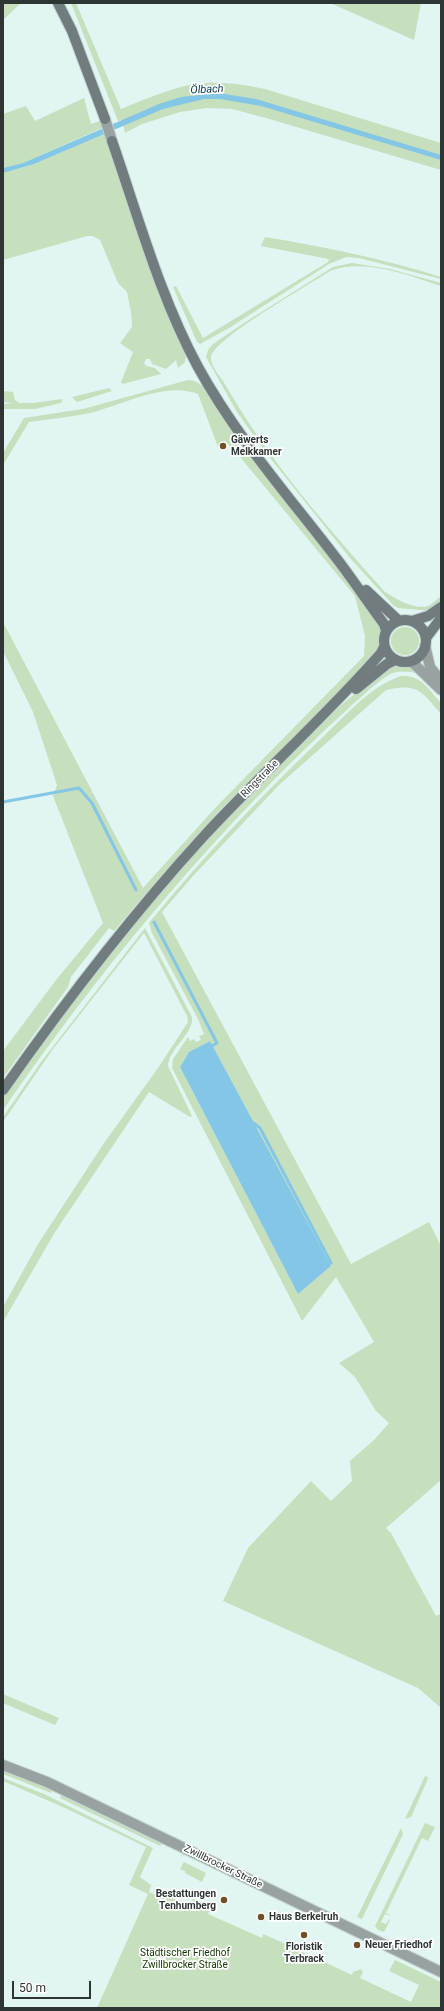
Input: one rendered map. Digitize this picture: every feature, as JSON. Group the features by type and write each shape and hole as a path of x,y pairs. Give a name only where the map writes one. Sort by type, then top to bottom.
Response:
{"main road":[{"path":"58,3 72,31 105,119"},
{"path":"112,141 166,295 196,364 237,431 285,495 343,567 384,624 386,631"},
{"path":"343,567 391,616 398,621"},
{"path":"441,607 428,616 412,621 398,621 391,625 386,631 384,639 384,647 390,657 403,662 411,661 420,656 425,642 441,618"},
{"path":"412,621 421,628 425,642"},
{"name":"Ringstraße","path":"3,1090 64,1004 135,915 203,837 367,670 384,647"},
{"name":"Ringstraße","path":"317,722 387,664 395,660"}],"street":[{"path":"105,119 112,141"},
{"path":"425,642 430,667 441,681"},
{"path":"411,661 441,690"},
{"name":"Zwillbrocker Straße","path":"3,1765 59,1787 441,1972"}],"green space":[{"path":"3,3 21,3 3,20"},
{"path":"71,3 76,3 121,109 163,93 196,84 236,84 265,89 441,143 441,170 232,109 207,108 180,112 142,124 125,133 122,120 118,121"},
{"path":"330,3 421,3 414,40"},
{"path":"84,98 91,124 100,121 102,128 23,163 3,168 3,114 26,106 35,121"},
{"path":"104,134 159,294 186,353 185,362 178,368 176,360 166,369 152,364 150,359 146,359 144,363 146,366 155,368 161,374 123,384 121,382 133,352 120,343 132,327 131,312 127,292 118,283 100,240 93,236 87,236 3,260 3,173 34,164"},
{"path":"265,237 332,249 376,259 441,277 441,279 359,258 346,257 329,264 229,328 200,344 197,342 173,287 176,286 203,338 328,262 329,259 261,246"},
{"path":"352,263 390,269 441,283 441,286 400,273 372,267 344,267 330,271 245,325 216,349 211,357 211,360 215,370 259,437 319,517 385,592 394,598 411,605 423,607 433,603 441,596 441,603 430,611 398,608 393,605 350,558 267,454 237,412 206,357 208,350 213,344 244,323 333,267"},
{"path":"188,380 195,381 204,387 240,444 236,452 225,441 218,447 198,394 172,390 158,392 90,413 29,422 3,465 3,453 24,418 83,409"},
{"path":"109,388 112,391 77,402 72,397"},
{"path":"3,391 13,392 15,400 19,403 33,403 63,399 61,403 35,409 3,409 3,404 14,403 3,402"},
{"path":"240,457 250,457 342,572 381,625 379,648 350,681 218,812 114,931 109,928 71,977 68,987 3,1078 3,1051 56,980 103,923 53,796 57,785 33,712 3,651 3,622 143,888 216,807 364,656 365,636 355,596"},
{"path":"405,627 411,628 415,631 418,635 418,647 415,651 411,654 405,655 399,654 395,651 392,647 391,641 392,635 395,631 399,628"},
{"path":"395,665 416,669 418,673 393,673 379,682 327,728 238,817 155,910 115,959 39,1059 3,1110 3,1098 33,1054 82,989 178,871 236,808 325,719 379,673"},
{"path":"401,676 408,676 419,680 441,703 441,714 423,694 412,688 386,690 279,785 193,876 162,912 351,1264 429,1222 441,1246 441,1480 386,1528 391,1533 436,1616 441,1614 441,1708 418,1688 223,1601 248,1548 311,1481 331,1501 352,1481 350,1461 374,1440 389,1423 376,1411 355,1377 339,1363 374,1342 336,1277 302,1321 172,1068 173,1059 188,1037 190,1041 194,1039 196,1042 201,1040 199,1036 204,1034 198,1019 152,933 149,923 191,873 282,777 362,699 391,680","holes":["210,1041 331,1266 298,1294 180,1067 189,1052"]},
{"path":"145,928 192,1017 192,1023 186,1035 172,1053 168,1066 192,1116 190,1117 149,1092 55,1232 3,1322 3,1307 38,1244 104,1143 158,1068 188,1022 187,1016 144,933 53,1049 3,1122 3,1117 41,1062"},
{"path":"3,1694 59,1718 55,1725 3,1703"},
{"path":"3,1770 53,1788 51,1793 3,1774"},
{"path":"425,1776 428,1777 427,1781 411,1817 405,1819"},
{"name":"Städtischer Friedhof Zwillbrocker Straße","path":"3,1778 44,1794 153,1848 140,1877 151,1885 149,1892 158,1896 160,1892 190,1906 193,1899 210,1907 208,1914 262,1938 263,1934 288,1945 286,1949 290,1951 292,1947 352,1975 353,1972 361,1969 363,1972 360,1978 411,2002 419,1985 389,1971 395,1960 441,1982 441,2008 97,2008 148,1894 129,1885 146,1847 65,1808 3,1781"},
{"path":"62,1793 68,1799 162,1844 160,1846 60,1798"},
{"path":"425,1823 435,1827 428,1841 422,1838 386,1913 392,1916 385,1914 381,1922 386,1924 389,1919 390,1920 384,1932 378,1930 375,1926"},
{"path":"401,1828 403,1834 362,1919 357,1917"},
{"path":"184,1862 206,1873 202,1882 180,1869"}],"water":[{"path":"218,93 256,99 441,155 441,160 261,106 220,99 204,99 163,109 34,164 3,173 3,168 23,163 159,104 181,97"},
{"path":"210,1041 331,1266 298,1294 180,1067 189,1052"}],"waterway":[{"path":"3,802 79,788 92,803 136,890"},
{"path":"154,922 217,1043 210,1047"},
{"path":"252,1122 260,1128 331,1263"}],"place":[{"name":"Gäwerts Melkkamer","path":"223,446"},
{"name":"Bestattungen Tenhumberg","path":"224,1900"},
{"name":"Haus Berkelruh","path":"261,1917"},
{"name":"Floristik Terbrack","path":"304,1935"},
{"name":"Neuer Friedhof","path":"357,1945"}],"water label":[{"name":"Ölbach","path":"207,90"}]}
